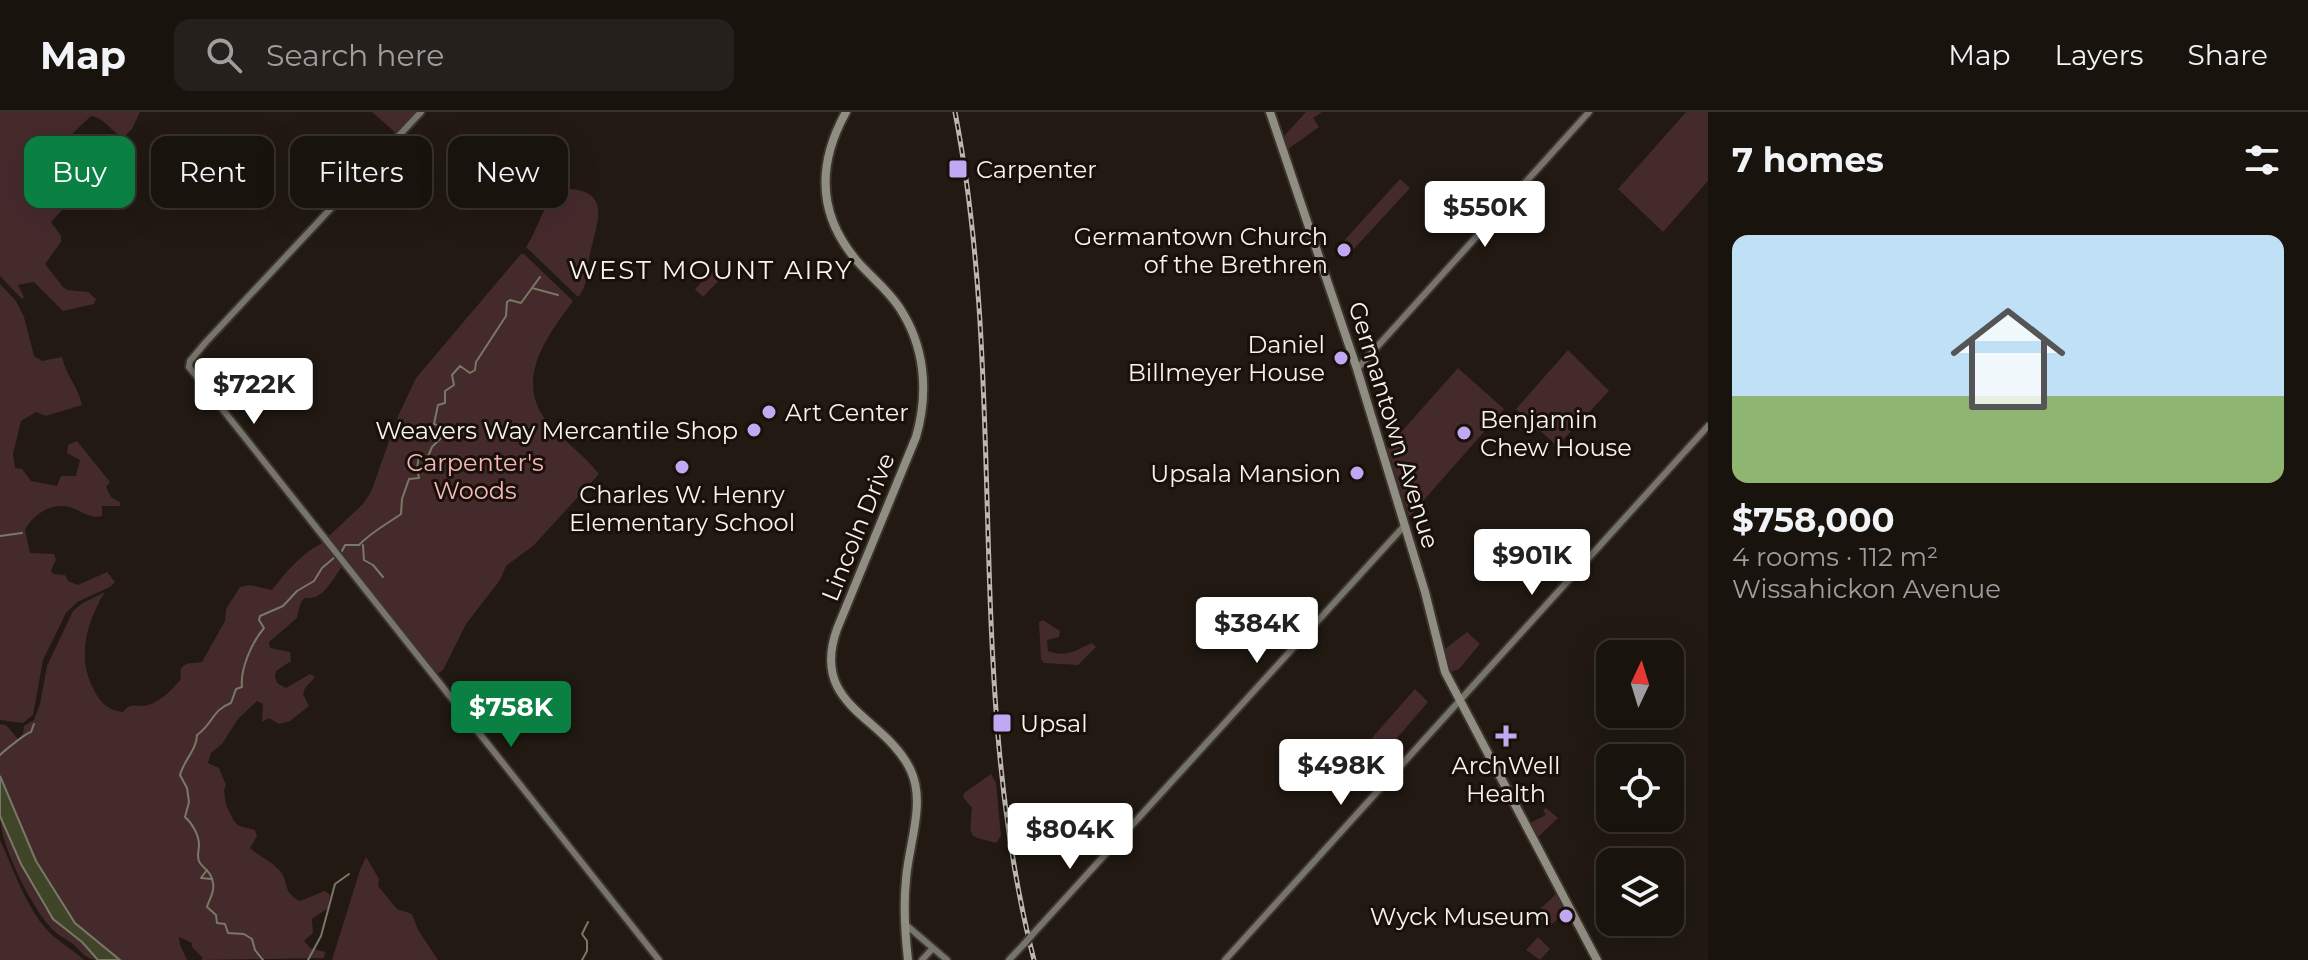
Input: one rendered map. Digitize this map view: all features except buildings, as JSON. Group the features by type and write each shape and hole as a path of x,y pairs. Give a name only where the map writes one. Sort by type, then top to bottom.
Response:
{"main road":[{"name":"Lincoln Drive","path":"845,112 832,139 826,162 825,185 829,208 836,228 851,253 903,313 916,341 924,380 916,437 837,629 831,656 834,679 842,696 899,752 915,781 917,803 906,872 908,960"},
{"name":"Germantown Avenue","path":"1270,112 1357,369 1405,525 1443,665 1597,960"}],"street":[{"path":"421,112 189,363 190,369 659,960"},
{"path":"1357,369 1589,112"},
{"path":"1225,960 1708,426"},
{"path":"1009,960 1405,525"},
{"path":"905,924 947,960"},
{"path":"922,960 933,948"}],"green space":[{"path":"0,112 140,112 125,136 91,116 71,136 24,136 24,208 62,210 51,222 61,236 61,242 45,264 63,287 88,292 96,299 94,304 63,311 34,282 18,285 24,297 22,299 0,276"},
{"path":"372,112 418,112 397,134"},
{"path":"1306,112 1322,112 1313,118 1319,127 1288,149 1284,136"},
{"path":"1686,112 1708,112 1708,181 1663,232 1618,189"},
{"path":"1400,179 1410,188 1352,251 1342,243"},
{"path":"568,189 583,191 592,196 598,212 586,283 578,297 526,247 546,208 568,208"},
{"name":"Carpenter's Woods","path":"521,254 573,301 537,361 533,377 539,409 550,425 599,474 534,545 506,566 500,580 466,624 443,670 437,674 329,536 363,504 371,492 398,416 416,378"},
{"path":"714,269 723,276 703,297 695,289"},
{"path":"0,284 16,301 24,317 34,356 42,361 62,357 82,405 46,416 36,412 21,421 13,454 15,468 22,469 31,481 57,486 61,476 76,476 80,460 67,453 68,445 77,441 110,482 106,487 111,497 120,502 120,506 102,506 102,516 97,517 65,506 51,508 38,514 25,530 30,553 54,554 53,574 65,575 68,581 78,585 107,572 115,582 77,602 66,613 43,660 33,715 23,723 0,720"},
{"path":"1568,350 1609,391 1557,446 1516,409"},
{"path":"1458,368 1504,409 1409,517 1387,448"},
{"path":"325,542 343,565 322,593 301,602 297,618 269,642 270,648 290,652 291,661 276,671 277,683 286,688 310,674 315,677 303,694 309,706 290,721 279,724 269,718 262,722 263,704 257,701 211,753 208,763 219,768 226,785 226,805 234,821 239,826 255,830 257,836 250,848 280,871 294,898 300,901 325,891 330,895 328,908 312,919 313,933 304,941 310,948 325,952 324,958 201,960 203,958 192,943 179,937 187,960 120,960 75,923 36,861 0,776 0,724 6,725 18,739 23,734 24,726 34,720 47,666 73,611 83,603 105,592 89,627 86,665 99,699 109,708 123,712 132,706 157,701 181,679 183,666 202,662 225,621 226,609 240,587 249,585 272,590 302,556"},
{"path":"1043,620 1060,631 1059,637 1047,640 1048,651 1066,653 1092,643 1096,647 1078,665 1044,663 1041,659 1039,622"},
{"path":"1467,632 1480,644 1459,669 1451,672 1445,649"},
{"path":"1415,689 1428,702 1385,752 1371,739"},
{"path":"991,774 996,783 1001,836 996,843 972,834 972,808 963,797 964,793"},
{"path":"1546,808 1558,818 1538,837 1530,823 1546,815 1543,810"},
{"path":"0,816 45,908 98,960 84,955 44,919 11,859"},
{"path":"0,840 21,888 41,923 84,960 0,960"},
{"path":"366,857 379,879 378,886 397,909 412,914 418,930 438,960 332,960"},
{"path":"1556,894 1566,913 1549,926 1535,914"},
{"path":"1538,937 1550,949 1540,960 1526,950"}],"shaded area":[{"path":"0,776 36,861 75,923 120,960 98,960 82,942 53,919 21,864 0,816"}],"waterway":[{"path":"342,551 345,545 359,545 401,514 409,479 419,478 419,456 427,459 432,447 442,437 442,427 434,424 438,405 445,403 445,391 454,385 452,375 460,366 470,373 475,370 476,362 506,316 507,302 521,303 540,277"},
{"path":"532,288 558,295"},
{"path":"0,536 22,533"},
{"path":"363,545 364,560 383,577"},
{"path":"263,960 255,950 252,939 244,934 228,933 225,924 217,923 216,915 207,907 213,893 213,883 199,861 198,837 185,817 189,802 187,788 180,775 197,735 220,709 231,703 236,689 242,687 248,656 264,628 260,616 283,606 297,591 314,581 322,568 335,557"},
{"path":"0,755 31,732 34,724"},
{"path":"207,870 201,878 211,879"},
{"path":"308,960 321,936 335,884 349,874"},
{"path":"582,960 587,951 587,941 582,934 588,922"}],"railway":[{"path":"955,112 971,218 980,324 999,750 1012,856 1034,960"}],"place":[{"name":"Carpenter","path":"958,169"},
{"name":"Germantown Church of the Brethren","path":"1344,250"},
{"name":"Daniel Billmeyer House","path":"1341,358"},
{"name":"Art Center","path":"769,412"},
{"name":"Weavers Way Mercantile Shop","path":"754,430"},
{"name":"Benjamin Chew House","path":"1464,433"},
{"name":"Charles W. Henry Elementary School","path":"682,467"},
{"name":"Upsala Mansion","path":"1357,473"},
{"name":"Upsal","path":"1002,723"},
{"name":"ArchWell Health","path":"1506,736"},
{"name":"Wyck Museum","path":"1566,916"}],"district":[{"name":"WEST MOUNT AIRY","path":"711,270"}]}
